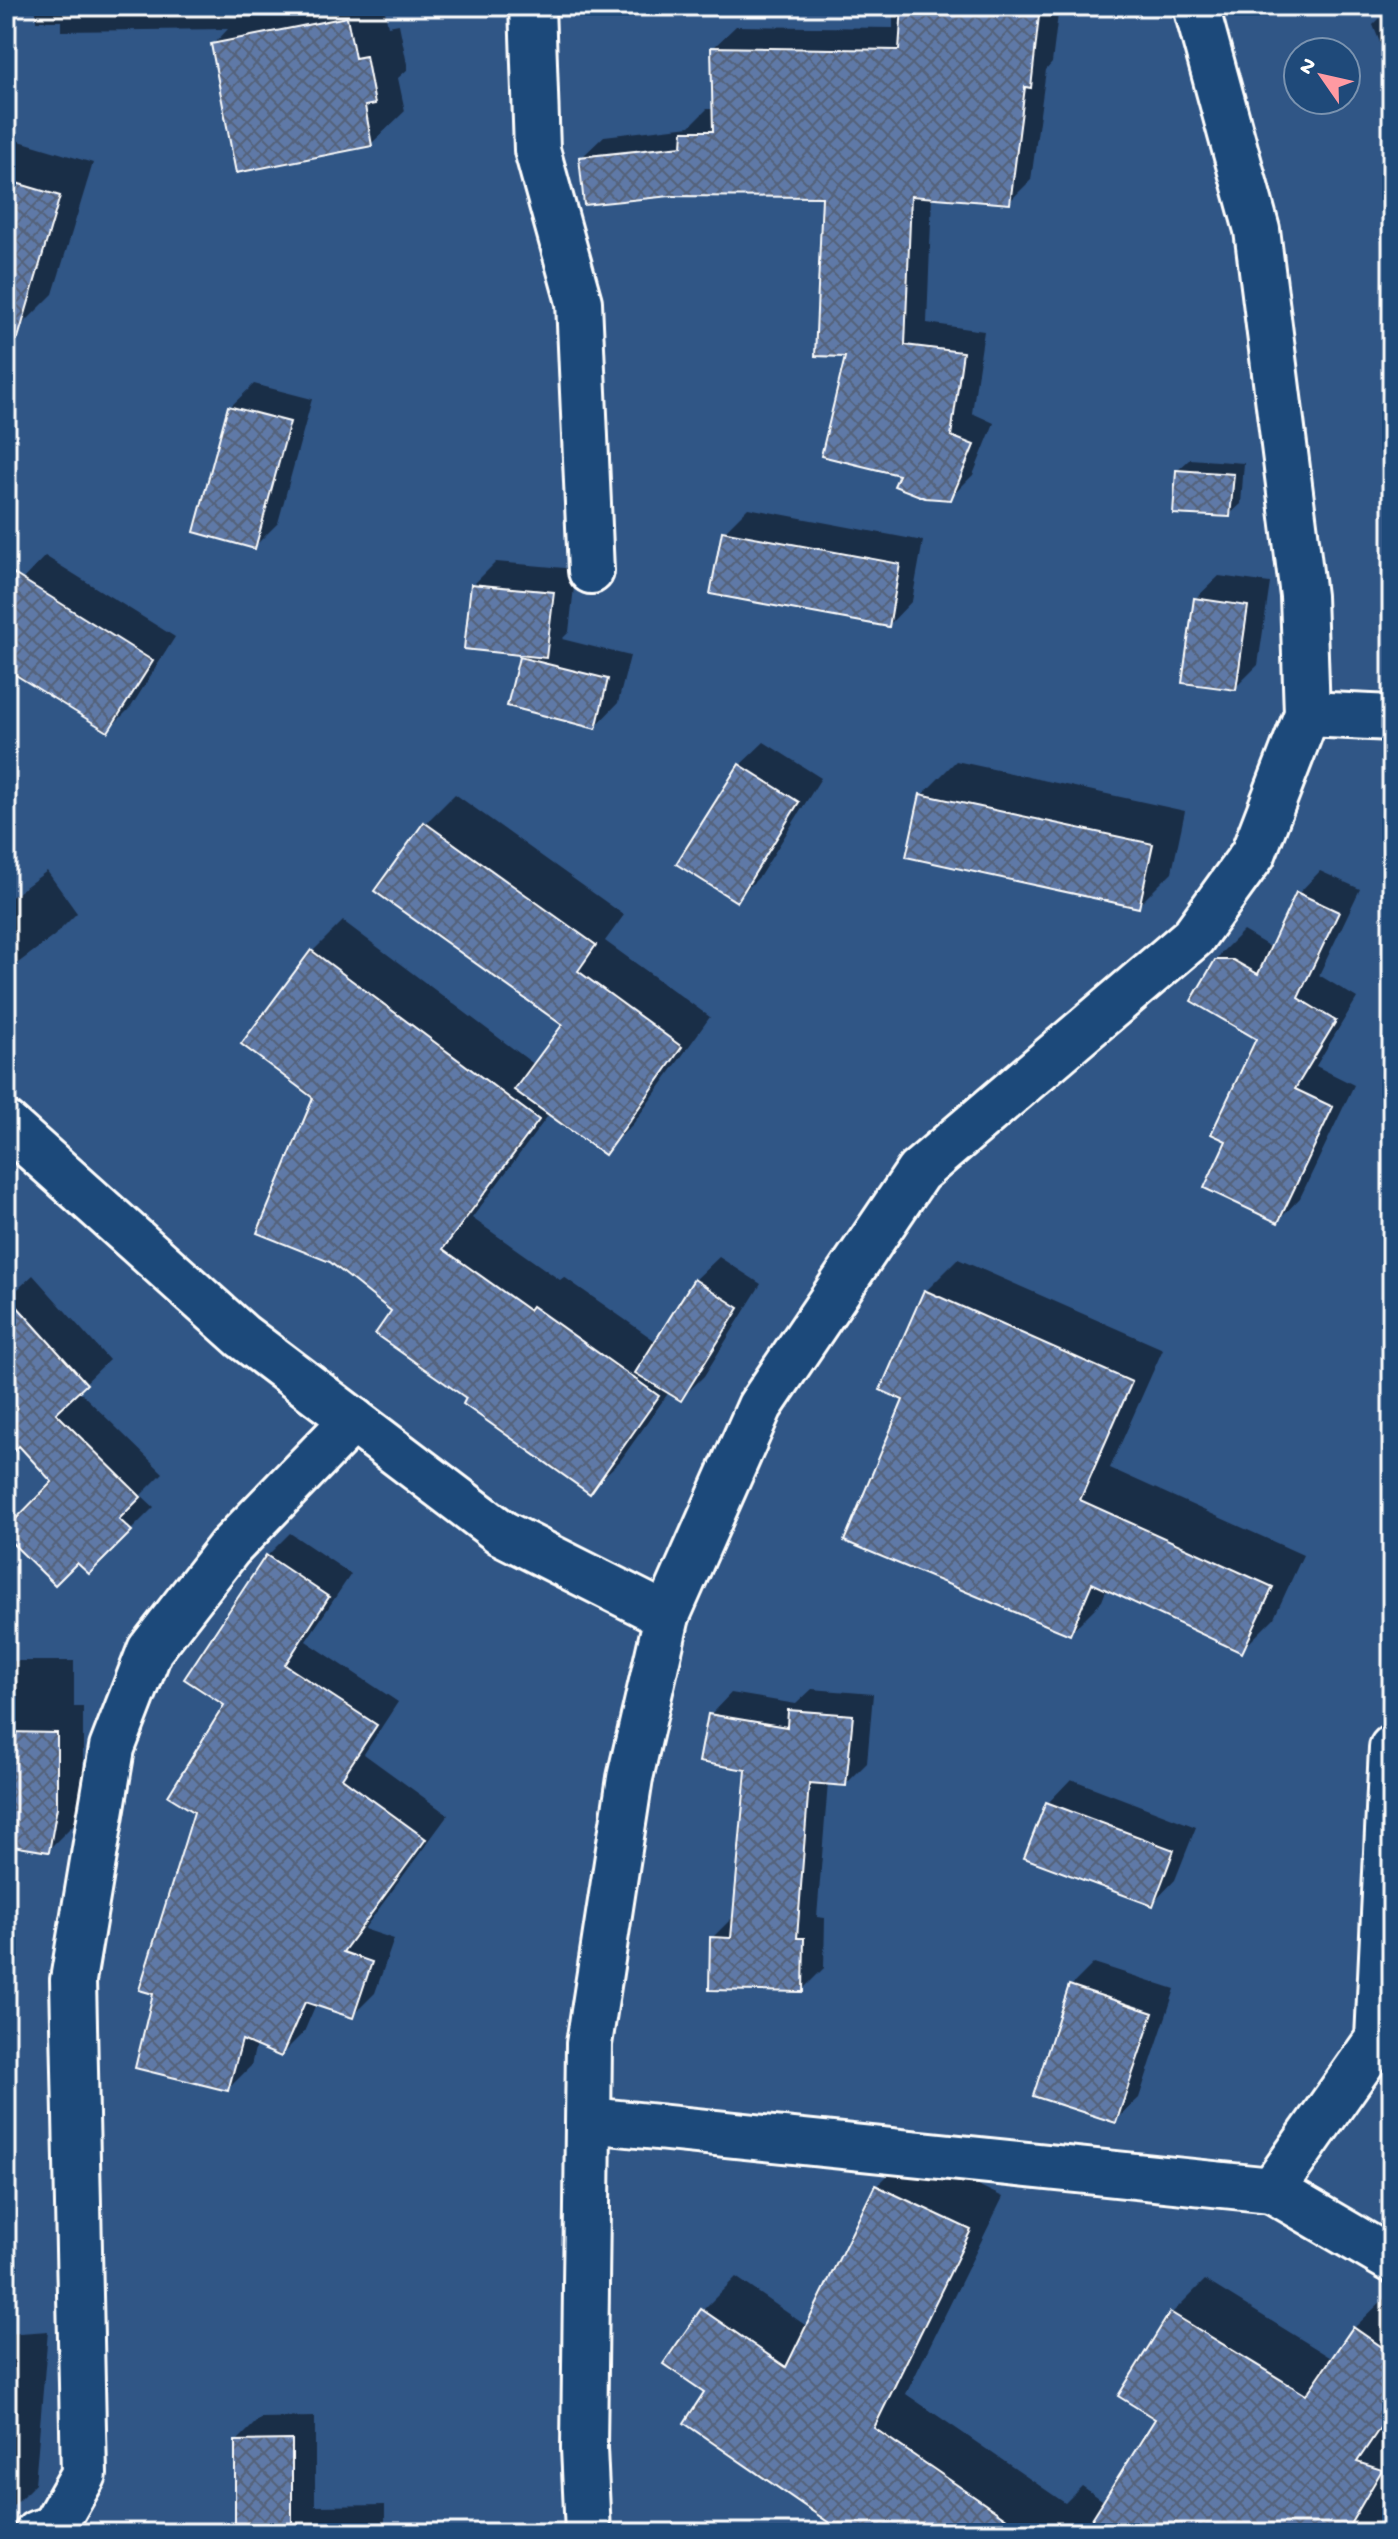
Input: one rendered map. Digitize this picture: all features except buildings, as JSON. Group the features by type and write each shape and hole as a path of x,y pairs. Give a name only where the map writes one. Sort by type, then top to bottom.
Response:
{"street":[{"path":"532,6 537,150 579,302 591,571"},
{"path":"588,2533 584,2448 589,2044 630,1778 667,1616 760,1406 918,1172 1193,937 1253,854 1307,714 1303,596 1257,230 1196,6"},
{"path":"1307,714 1392,718"},
{"path":"6,1124 242,1336 502,1533 667,1616"},
{"path":"37,2533 53,2528 84,2474 73,1980 112,1748 150,1650 229,1548 353,1420"},
{"path":"1272,2190 1378,2039 1392,1748"},
{"path":"589,2120 1272,2190 1392,2260"}]}
